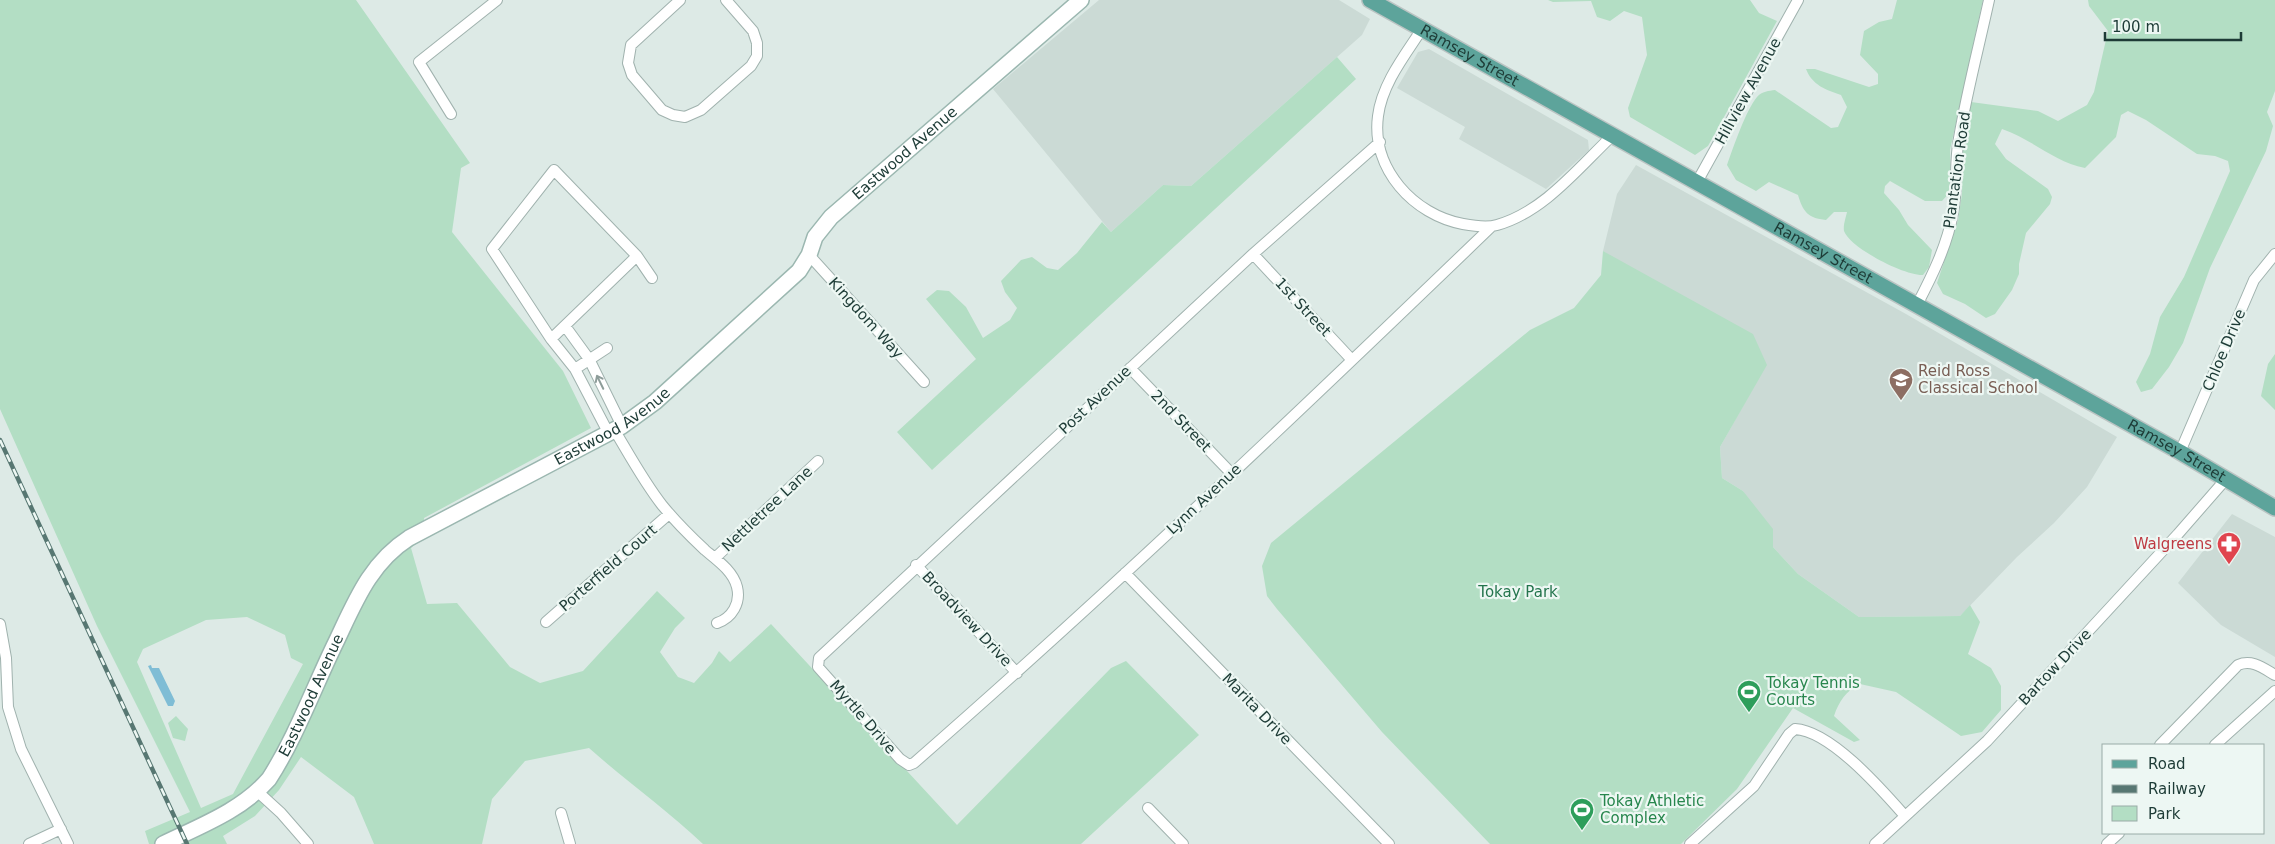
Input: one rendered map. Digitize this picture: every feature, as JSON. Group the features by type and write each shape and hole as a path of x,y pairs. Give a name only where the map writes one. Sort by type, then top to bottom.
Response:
{"main road":[{"name":"Ramsey Street","path":"1370,0 2180,452 2275,508"}],"street":[{"path":"451,114 420,62 497,0"},
{"path":"680,0 631,45 628,63 632,75 662,110 672,116 685,117 701,110 751,66 757,56 757,43 753,31 726,0"},
{"name":"Eastwood Avenue","path":"163,844 231,811 258,792 276,768 359,593 384,557 409,538 615,430 655,402 799,271 809,255 815,237 831,218 1081,0"},
{"name":"Hillview Avenue","path":"1697,182 1798,0"},
{"name":"Plantation Road","path":"1917,305 1934,272 1949,231 1955,194 1955,162 1959,138 1990,0"},
{"path":"1422,29 1385,91 1378,121 1380,142 1384,160 1396,182 1417,205 1444,220 1491,227 1515,218 1536,205 1613,135"},
{"name":"Post Avenue","path":"817,664 822,654 916,565 1253,254 1380,142"},
{"path":"652,278 637,256 554,170 492,249 551,339 574,369 615,430 644,481 669,514 734,579 738,597 732,614 717,623"},
{"name":"Lynn Avenue","path":"912,765 1017,673 1125,573 1491,227"},
{"name":"1st Street","path":"1253,254 1352,360"},
{"name":"Chloe Drive","path":"2180,452 2254,280 2275,254"},
{"name":"Kingdom Way","path":"809,255 924,382"},
{"path":"551,339 637,256"},
{"path":"565,326 589,360 615,430"},
{"path":"574,369 607,348"},
{"name":"2nd Street","path":"1130,368 1232,473"},
{"name":"Nettletree Lane","path":"715,558 818,461"},
{"name":"Bartow Drive","path":"1874,844 1987,741 2178,534 2226,479"},
{"name":"Porterfield Court","path":"546,622 669,514"},
{"name":"Broadview Drive","path":"916,565 1017,673"},
{"name":"Marita Drive","path":"1125,573 1389,844"},
{"path":"0,624 6,658 4,707 21,749 68,844"},
{"path":"2161,744 2238,665 2249,662 2259,665 2275,675"},
{"name":"Myrtle Drive","path":"817,664 900,759 912,765"},
{"path":"2216,744 2275,691"},
{"path":"1690,844 1754,786 1770,765 1785,739 1795,729 1806,731 1854,762 1905,816"},
{"path":"258,792 281,813 308,844"},
{"path":"1148,808 1181,844"},
{"path":"561,813 570,844"},
{"path":"29,844 61,829"},
{"path":"2107,844 2118,834"}],"shaded area":[{"path":"1099,0 1339,0 1370,19 1362,35 1191,186 1163,185 1111,232 993,89"},
{"path":"1429,49 1588,140 1589,150 1546,189 1459,139 1465,127 1397,88 1418,52"},
{"name":"Reid Ross Classical School","path":"1636,165 1906,314 2117,437 2087,487 2054,523 2017,557 1960,616 1859,617 1798,574 1773,547 1743,491 1722,478 1720,447 1766,365 1603,251 1617,194"},
{"path":"2232,514 2275,537 2275,657 2221,625 2178,583"}],"green space":[{"path":"0,0 356,0 470,163 461,168 452,232 563,371 591,428 424,518 425,536 411,548 427,604 457,603 510,667 540,683 583,671 657,591 685,618 675,628 660,652 678,677 694,683 712,663 719,651 730,662 771,624 957,825 1111,668 1126,661 1199,735 1081,844 703,844 589,748 525,761 492,799 482,844 374,844 354,797 301,757 279,790 255,816 223,836 227,844 149,844 145,831 190,812 97,626 0,409","holes":["247,617 285,635 291,658 303,664 233,794 201,808 137,662 143,649 206,620"]},
{"path":"1548,0 1750,0 1759,13 1777,21 1708,146 1695,155 1630,117 1628,108 1647,55 1642,17 1624,11 1610,21 1597,17 1591,1 1553,2"},
{"path":"1897,0 1983,0 1950,150 1951,191 1942,201 1925,201 1890,181 1885,186 1884,193 1899,210 1908,225 1932,250 1929,267 1923,275 1892,266 1856,245 1848,238 1844,231 1847,212 1834,212 1826,220 1815,218 1804,210 1798,195 1769,182 1756,191 1736,180 1727,165 1749,111 1757,97 1763,92 1775,90 1831,128 1838,127 1847,107 1841,95 1825,89 1816,83 1806,69 1815,69 1869,87 1878,84 1878,74 1860,55 1864,31 1879,22 1892,19"},
{"path":"2088,0 2275,0 2275,91 2267,112 2273,126 2266,151 2210,268 2183,343 2169,367 2152,389 2141,392 2136,382 2150,354 2160,317 2184,277 2230,171 2228,161 2215,156 2197,154 2146,120 2128,111 2121,115 2116,137 2085,168 2063,161 2023,138 2002,129 1995,144 2006,159 2048,189 2052,197 2050,204 2026,233 2019,264 2019,274 2012,290 1995,314 1986,318 1965,304 1943,294 1937,283 1958,220 1962,194 1963,150 1971,102 2038,111 2058,121 2087,105 2094,92 2108,31 2089,6"},
{"path":"1337,57 1356,79 932,470 897,432 976,359 926,299 937,290 949,291 966,307 983,338 1010,320 1017,308 1005,292 1001,281 1021,260 1032,257 1047,268 1058,270 1077,253 1102,222 1111,232 1163,185 1191,186"},
{"name":"Tokay Park","path":"1603,251 1753,334 1767,365 1720,447 1722,478 1743,491 1773,529 1773,547 1798,574 1859,617 1960,616 1970,605 1980,622 1968,654 1991,668 2001,686 2001,710 1982,732 1961,736 1896,692 1860,684 1844,697 1834,716 1860,740 1854,742 1793,708 1737,789 1681,844 1490,844 1382,732 1277,609 1267,596 1262,566 1271,543 1530,330 1574,308 1601,275"},
{"path":"2275,354 2275,410 2261,396 2268,364"},
{"path":"176,716 188,729 185,741 173,738 168,723"}],"water":[{"path":"151,665 152,668 159,668 175,701 173,706 168,706 148,666"}],"railway":[{"path":"0,440 187,844"}],"place":[{"name":"Reid Ross Classical School","path":"1901,401"},
{"name":"Walgreens","path":"2229,565"},
{"name":"Tokay Tennis Courts","path":"1749,713"},
{"name":"Tokay Athletic Complex","path":"1582,831"}]}
